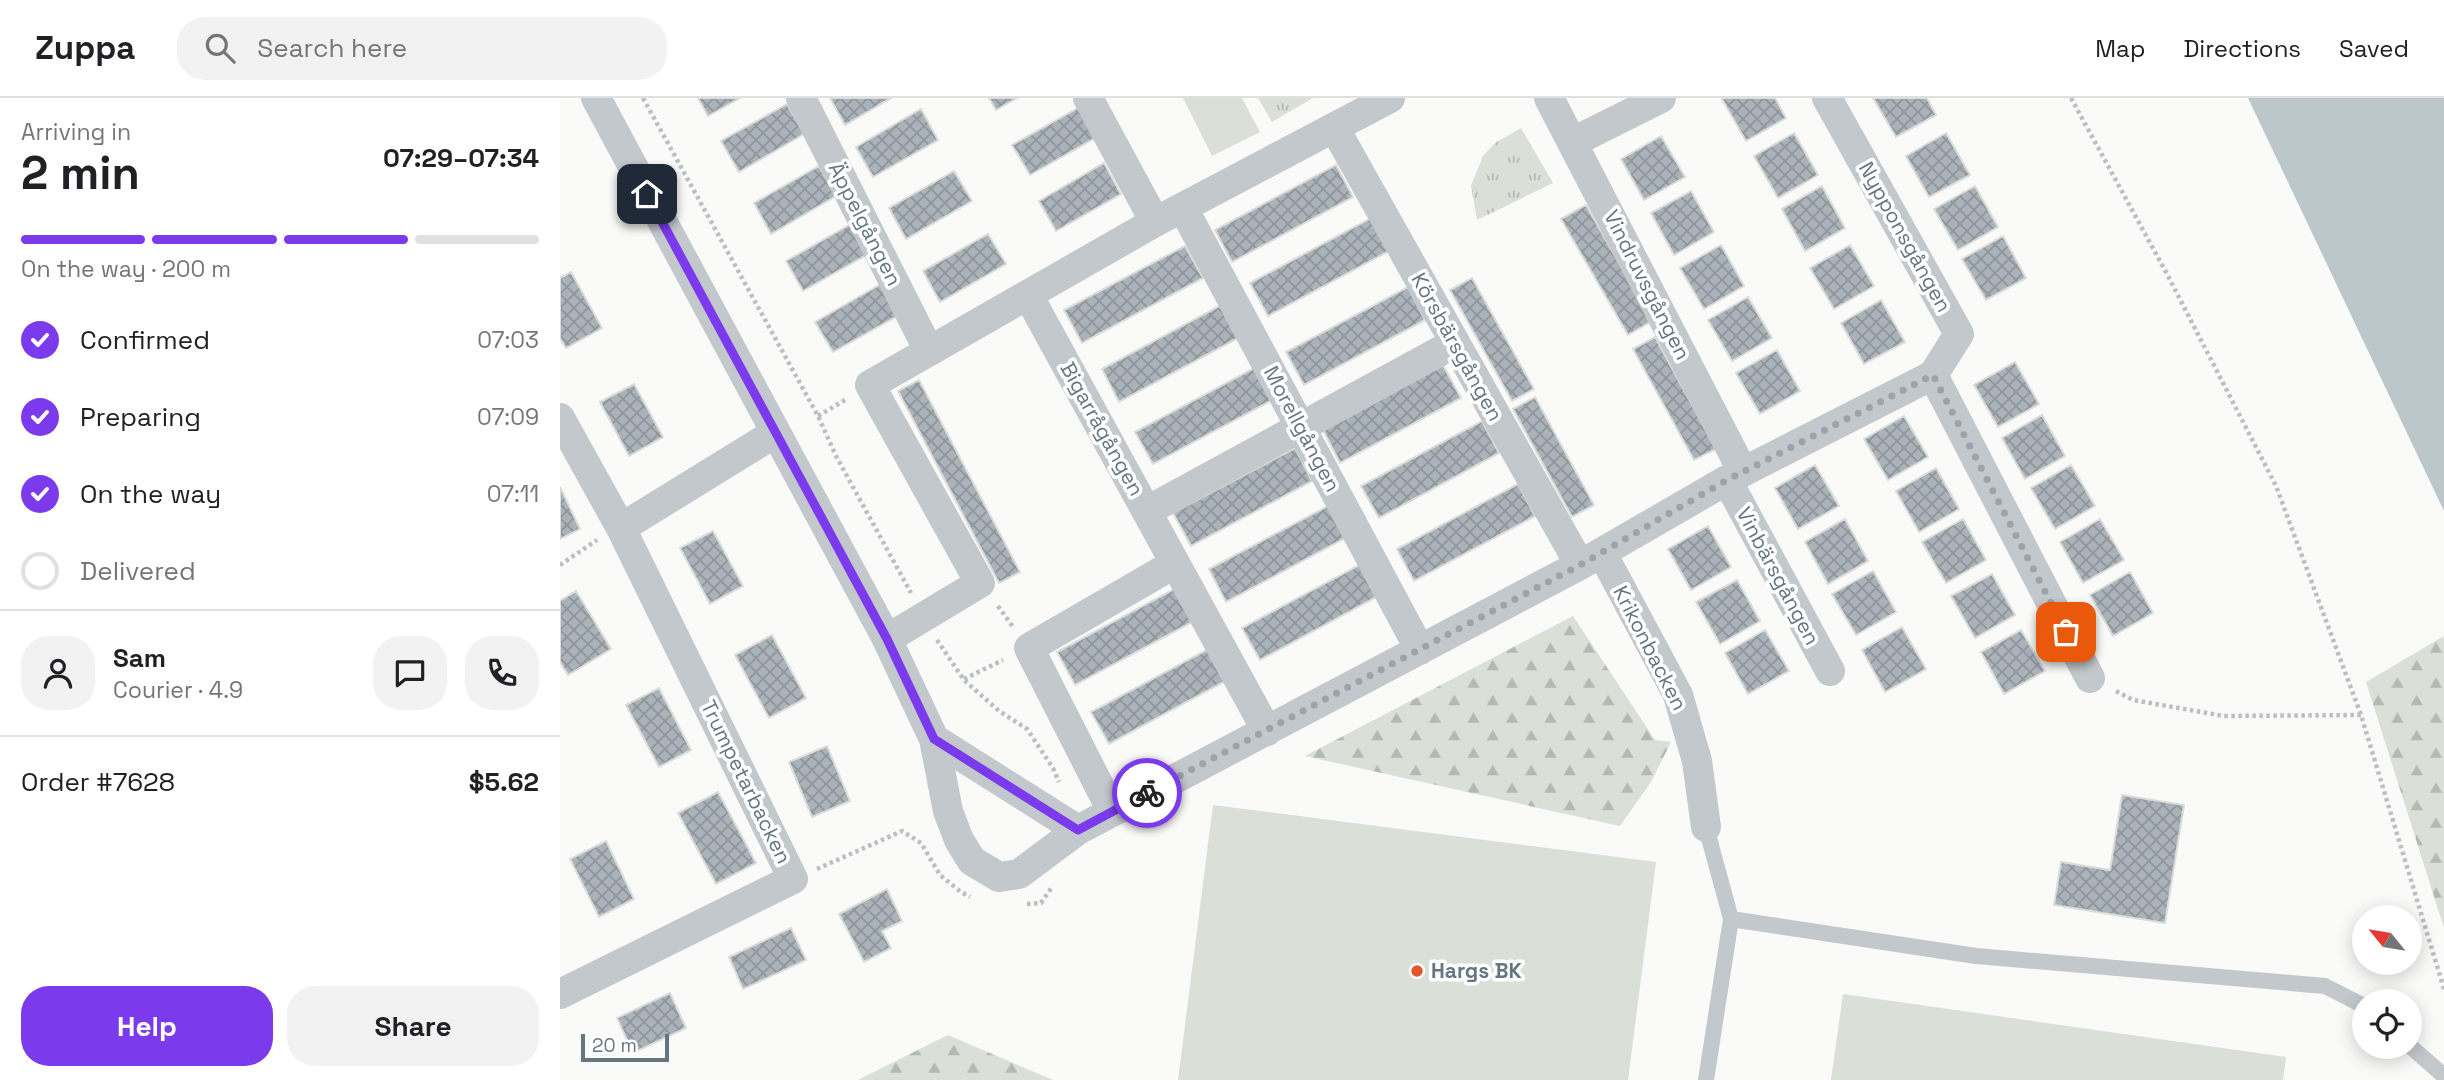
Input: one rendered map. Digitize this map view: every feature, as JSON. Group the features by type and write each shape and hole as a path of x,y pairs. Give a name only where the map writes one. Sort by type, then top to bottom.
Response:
{"street":[{"path":"596,98 887,639 934,739 948,811 959,840 972,861 999,877 1019,874 1078,830 1112,811 1591,559 1735,476 1933,375 2090,678"},
{"name":"Äppelgången","path":"801,98 929,351"},
{"path":"1088,98 1155,222"},
{"name":"Vindruvsgången","path":"1549,98 1573,142 1735,476"},
{"path":"1573,142 1661,98"},
{"name":"Nypponsgången","path":"1828,98 1959,334 1933,375"},
{"path":"887,639 980,583 870,385 1155,222 1335,129 1376,101"},
{"name":"Körsbärsgången","path":"1335,129 1455,343 1591,559"},
{"name":"Morellgången","path":"1183,208 1420,650"},
{"name":"Bigarrågången","path":"1028,295 1267,731"},
{"path":"1146,511 1455,343"},
{"name":"Trumpetarbacken","path":"560,418 621,528 793,879 560,994"},
{"path":"621,528 775,433"},
{"name":"Vinbärsgången","path":"1735,476 1830,671"},
{"name":"Krikonbacken","path":"1591,559 1678,695 1698,761 1706,827"},
{"path":"1112,811 1029,648 1174,564"},
{"path":"934,739 1078,830"}],"lane":[{"path":"1706,827 1731,919 1706,1080"},
{"path":"1731,919 1976,956 2325,986 2352,1000"},
{"path":"2422,1057 2444,1076"}],"path":[{"path":"643,98 952,665 964,680 999,712 1027,729 1053,768 1078,830"},
{"path":"2071,98 2167,274 2276,486 2361,715 2444,989"},
{"path":"560,565 590,544 621,528"},
{"path":"2090,678 2133,700 2224,716 2361,715"}],"green space":[{"path":"1183,98 1242,98 1260,132 1212,156"},
{"path":"1258,98 1313,98 1272,122"},
{"path":"1521,128 1553,183 1477,220 1471,186 1483,156 1495,143"},
{"path":"1573,616 1655,740 1671,742 1651,782 1620,826 1305,756"},
{"path":"2444,636 2444,928 2366,682"},
{"name":"Hargs BK","path":"1213,805 1656,862 1628,1080 1178,1080"},
{"path":"1843,994 2286,1057 2283,1080 1831,1080"},
{"path":"948,1035 1053,1080 858,1080"}],"shaded area":[{"path":"2248,98 2444,98 2444,511"}],"building":[{"path":"698,98 740,98 708,116"},
{"path":"830,98 891,98 845,125"},
{"path":"989,98 1017,98 996,110"},
{"path":"1775,98 1786,118 1746,141 1722,99"},
{"path":"1873,98 1927,98 1936,115 1896,137"},
{"path":"787,104 804,134 739,172 721,141"},
{"path":"1078,108 1095,138 1030,175 1012,145"},
{"path":"921,109 938,140 873,177 856,147"},
{"path":"1794,133 1818,175 1778,198 1754,156"},
{"path":"1946,133 1970,175 1929,197 1906,156"},
{"path":"1661,136 1685,177 1644,200 1621,159"},
{"path":"1104,163 1121,194 1056,231 1039,201"},
{"path":"1336,165 1353,197 1232,262 1215,230"},
{"path":"819,166 836,196 771,234 754,203"},
{"path":"954,171 972,201 906,239 889,208"},
{"path":"1822,186 1845,228 1805,251 1782,209"},
{"path":"1975,186 1998,227 1958,250 1934,209"},
{"path":"1691,191 1714,232 1674,255 1651,213"},
{"path":"1586,205 1652,321 1628,335 1561,219"},
{"path":"1371,218 1389,251 1268,316 1250,283"},
{"path":"851,224 868,254 803,291 786,261"},
{"path":"988,234 1006,264 940,302 923,271"},
{"path":"2003,236 2026,278 1986,300 1962,259"},
{"path":"1721,245 1744,286 1704,309 1680,268"},
{"path":"1850,245 1874,286 1834,309 1810,268"},
{"path":"1185,246 1203,278 1082,343 1064,310"},
{"path":"571,272 602,328 566,348 560,338 560,278"},
{"path":"1472,278 1534,389 1512,401 1450,290"},
{"path":"881,284 899,315 833,352 815,322"},
{"path":"1408,287 1425,320 1304,385 1286,352"},
{"path":"1748,297 1772,338 1732,361 1708,320"},
{"path":"1881,300 1905,342 1864,364 1841,323"},
{"path":"1223,304 1240,337 1119,402 1102,369"},
{"path":"1655,337 1716,449 1694,460 1633,349"},
{"path":"1777,350 1800,391 1760,414 1736,373"},
{"path":"2015,362 2039,404 1998,427 1974,385"},
{"path":"1443,365 1461,398 1340,463 1323,430"},
{"path":"1256,367 1274,399 1153,464 1135,432"},
{"path":"919,380 1020,572 999,583 898,391"},
{"path":"634,384 663,437 629,456 600,402"},
{"path":"1535,397 1594,505 1572,517 1513,409"},
{"path":"2042,415 2065,456 2025,479 2002,438"},
{"path":"1904,416 1928,457 1888,480 1864,439"},
{"path":"1482,421 1499,453 1379,518 1361,486"},
{"path":"1295,448 1312,481 1191,546 1173,513"},
{"path":"1815,465 1839,506 1798,529 1775,488"},
{"path":"2071,465 2095,506 2055,529 2031,488"},
{"path":"1936,468 1959,509 1919,532 1896,491"},
{"path":"1518,484 1535,516 1414,581 1397,549"},
{"path":"560,487 580,529 560,539"},
{"path":"1330,505 1347,537 1226,602 1209,569"},
{"path":"1845,519 1868,561 1828,584 1805,542"},
{"path":"1963,519 1986,560 1946,583 1922,542"},
{"path":"2100,519 2124,560 2083,583 2060,542"},
{"path":"1708,526 1731,567 1691,590 1668,549"},
{"path":"713,531 743,586 710,604 680,548"},
{"path":"1363,563 1380,595 1260,660 1242,628"},
{"path":"1873,571 1896,612 1856,635 1832,594"},
{"path":"2130,572 2153,613 2113,636 2090,595"},
{"path":"1992,574 2015,615 1975,638 1951,596"},
{"path":"1737,580 1760,621 1720,644 1696,602"},
{"path":"1178,587 1196,620 1075,685 1057,652"},
{"path":"576,591 611,649 568,675 560,662 560,601"},
{"path":"1902,627 1926,669 1885,692 1862,650"},
{"path":"1765,630 1789,671 1748,694 1725,653"},
{"path":"2021,630 2045,671 2004,694 1981,652"},
{"path":"772,635 806,698 769,718 735,655"},
{"path":"1212,647 1229,679 1109,744 1091,712"},
{"path":"659,688 691,750 659,767 626,705"},
{"path":"827,746 850,801 812,817 789,762"},
{"path":"718,792 756,863 716,884 678,813"},
{"path":"2122,795 2184,805 2165,923 2054,905 2061,862 2110,870"},
{"path":"606,841 634,899 599,917 570,859"},
{"path":"887,889 902,921 882,931 891,948 864,962 839,914"},
{"path":"791,928 806,960 743,989 729,957"},
{"path":"670,993 686,1028 633,1053 617,1018"}],"way so far":[{"path":"1147,793 1580,565 1727,480 1933,375 2066,632"}],"place":[{"name":"Hargs BK","path":"1417,971"}],"route":[{"path":"647,194 887,639 934,739 1078,830 1147,793"}]}
